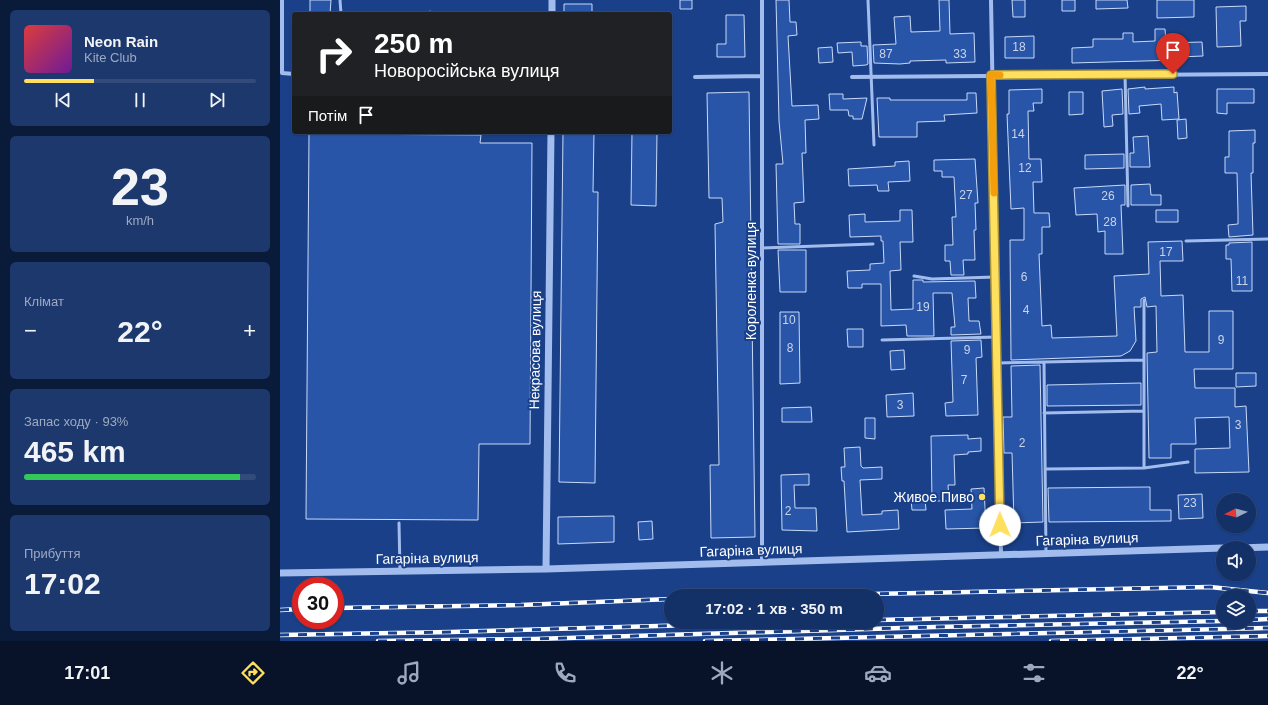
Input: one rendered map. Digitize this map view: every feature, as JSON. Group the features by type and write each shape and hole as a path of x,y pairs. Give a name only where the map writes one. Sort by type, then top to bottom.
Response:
{"street":[{"path":"282,0 282,73 292,74"},
{"path":"552,0 552,12"},
{"name":"Короленка вулиця","path":"762,0 762,563"},
{"path":"991,0 991,75 1001,555"},
{"path":"852,77 1268,74"},
{"path":"695,77 762,76"},
{"name":"Некрасова вулиця","path":"546,569 551,134"},
{"path":"1256,547 1268,547"},
{"name":"Гагаріна вулиця","path":"280,573 546,569 1216,548"}],"lane":[{"path":"340,0 340,12"},
{"path":"868,0 873,77 874,145"},
{"path":"1125,74 1128,206"},
{"path":"1186,241 1268,239"},
{"path":"762,248 873,244"},
{"path":"914,276 932,279 995,277"},
{"path":"1144,300 1144,468"},
{"path":"882,340 997,337"},
{"path":"997,363 1143,360"},
{"path":"1044,362 1046,554"},
{"path":"1044,412 1144,411"},
{"path":"1045,469 1144,468 1188,462"},
{"path":"399,523 400,571"}],"building":[{"path":"310,0 331,0 330,12 310,12"},
{"path":"680,0 692,0 692,9 680,9"},
{"path":"776,0 789,0 790,22 796,22 797,35 788,36 792,106 818,105 819,119 805,120 806,153 802,153 804,202 794,203 795,224 800,224 800,244 778,244 776,164 783,164 779,121"},
{"path":"939,0 949,0 950,34 974,33 975,62 946,63 946,60 910,61 910,63 900,64 874,63 873,45 896,44 894,17 910,16 911,32 940,31"},
{"path":"1012,0 1025,0 1025,17 1013,17"},
{"path":"1062,0 1075,0 1075,11 1062,11"},
{"path":"1096,0 1127,0 1128,8 1096,9"},
{"path":"1157,0 1194,0 1194,17 1157,18"},
{"path":"564,4 592,4 592,12 564,12"},
{"path":"1246,6 1246,21 1240,21 1241,46 1217,47 1216,7"},
{"path":"726,15 744,15 745,57 717,57 717,44 726,44"},
{"path":"1155,29 1165,29 1166,43 1202,42 1203,56 1179,57 1179,60 1072,63 1072,48 1093,47 1093,39 1123,39 1123,33 1133,33 1133,42 1155,41"},
{"path":"1034,36 1034,58 1005,58 1005,37"},
{"path":"861,42 861,46 867,46 868,64 866,65 853,66 852,52 838,53 837,43"},
{"path":"832,47 833,62 819,63 818,48"},
{"path":"1145,87 1145,89 1174,87 1174,93 1177,92 1179,119 1162,120 1161,104 1139,106 1140,113 1129,114 1128,89"},
{"path":"1042,89 1042,103 1033,103 1034,111 1028,111 1029,159 1041,159 1042,182 1033,182 1034,213 1049,213 1050,227 1042,227 1042,254 1039,254 1042,326 1051,325 1052,338 1117,336 1114,276 1149,274 1148,242 1182,241 1183,261 1160,261 1161,296 1183,295 1185,352 1209,352 1209,311 1233,311 1233,369 1194,369 1195,388 1235,388 1235,407 1246,406 1249,472 1195,473 1195,449 1230,448 1229,417 1195,418 1196,444 1171,444 1171,458 1149,458 1147,353 1157,352 1156,306 1147,307 1145,297 1141,299 1141,307 1134,307 1136,341 1130,351 1121,356 1011,360 1010,240 1024,240 1024,208 1011,209 1007,114 1009,114 1009,90"},
{"path":"1122,89 1123,114 1112,115 1113,126 1104,127 1102,91"},
{"path":"1217,89 1254,89 1254,103 1227,103 1227,114 1217,113"},
{"path":"749,92 755,537 711,538 710,465 719,465 715,224 723,222 722,198 709,198 707,93"},
{"path":"1069,92 1083,92 1083,114 1069,115"},
{"path":"967,93 976,93 977,113 944,115 945,121 917,122 917,137 879,137 877,98 890,98 890,100 967,100"},
{"path":"829,94 843,94 843,99 867,98 862,119 853,119 853,116 849,116 848,110 830,110"},
{"path":"1186,119 1187,138 1178,139 1177,120"},
{"path":"1255,130 1255,143 1253,143 1253,173 1251,173 1253,235 1229,237 1228,225 1238,224 1238,213 1237,173 1225,173 1225,157 1229,157 1229,131"},
{"path":"309,134 481,135 480,143 532,143 530,444 479,444 478,520 306,519"},
{"path":"563,134 594,134 593,192 598,192 595,483 559,482"},
{"path":"632,134 657,134 656,206 631,205"},
{"path":"1148,136 1150,167 1130,167 1130,153 1134,153 1133,137"},
{"path":"1124,154 1124,168 1085,169 1085,155"},
{"path":"975,159 978,203 975,203 975,260 963,260 964,275 951,275 950,261 945,261 945,245 953,245 952,217 956,217 954,177 942,177 942,171 934,171 934,160"},
{"path":"909,161 910,181 888,182 889,191 878,191 877,185 849,186 848,169 895,166 895,162"},
{"path":"1150,184 1151,195 1161,195 1161,205 1131,205 1131,185"},
{"path":"1125,185 1125,205 1121,205 1123,254 1105,254 1105,231 1098,232 1097,214 1076,215 1074,188"},
{"path":"900,210 912,210 913,242 900,242 901,270 890,271 891,310 913,309 913,280 923,280 923,282 975,281 976,298 968,298 969,321 979,321 981,334 951,335 951,327 955,327 952,293 933,293 934,336 907,336 906,325 881,326 881,284 862,284 862,288 848,288 847,271 870,270 870,264 884,263 883,241 881,241 881,236 850,237 849,215 865,214 865,222 900,221"},
{"path":"1156,210 1178,210 1178,222 1156,222"},
{"path":"1252,242 1252,291 1232,291 1231,259 1226,259 1226,245 1229,245 1229,243"},
{"path":"778,250 806,250 806,292 780,292"},
{"path":"780,312 799,312 800,383 780,384"},
{"path":"847,329 863,329 863,347 848,347"},
{"path":"981,340 982,357 976,358 978,415 946,416 945,403 953,402 951,341"},
{"path":"904,350 905,369 891,370 890,351"},
{"path":"1040,365 1043,522 1014,523 1012,453 1004,453 1003,417 1012,417 1011,366"},
{"path":"1236,373 1256,373 1256,386 1236,387"},
{"path":"1141,383 1141,405 1047,406 1047,385"},
{"path":"913,393 914,416 887,417 886,395"},
{"path":"811,407 812,422 782,422 782,408"},
{"path":"865,418 875,418 875,439 865,438"},
{"path":"968,435 968,439 981,438 981,451 954,455 955,485 948,485 949,501 932,501 931,436"},
{"path":"860,447 861,466 863,468 882,467 882,479 860,480 862,515 882,514 882,511 898,510 899,529 847,532 844,481 842,481 841,467 845,467 844,448"},
{"path":"809,474 809,485 794,485 795,508 816,508 817,531 782,530 781,475"},
{"path":"1150,487 1150,510 1171,510 1171,521 1049,522 1048,488"},
{"path":"984,488 986,528 946,529 945,510 972,509 971,489"},
{"path":"1202,494 1203,518 1179,519 1178,495"},
{"path":"911,499 925,499 926,510 912,510"},
{"path":"614,516 614,542 558,544 558,517"},
{"path":"652,521 653,539 639,540 638,522"}],"railway":[{"path":"884,594 1210,587 1268,593"},
{"path":"344,608 521,605 664,599"},
{"path":"280,610 292,609"},
{"path":"1256,611 1268,611"},
{"path":"884,620 1216,612"},
{"path":"1256,620 1268,619"},
{"path":"378,641 534,639 935,627 1216,621"},
{"path":"280,635 664,626"},
{"path":"705,641 1268,628"},
{"path":"1051,641 1268,636"}],"slow traffic":[{"path":"994,193 991,75 1000,75"}],"place":[{"name":"Живое Пиво","path":"982,497"}],"route":[{"path":"1000,525 991,75 1173,74"}]}
